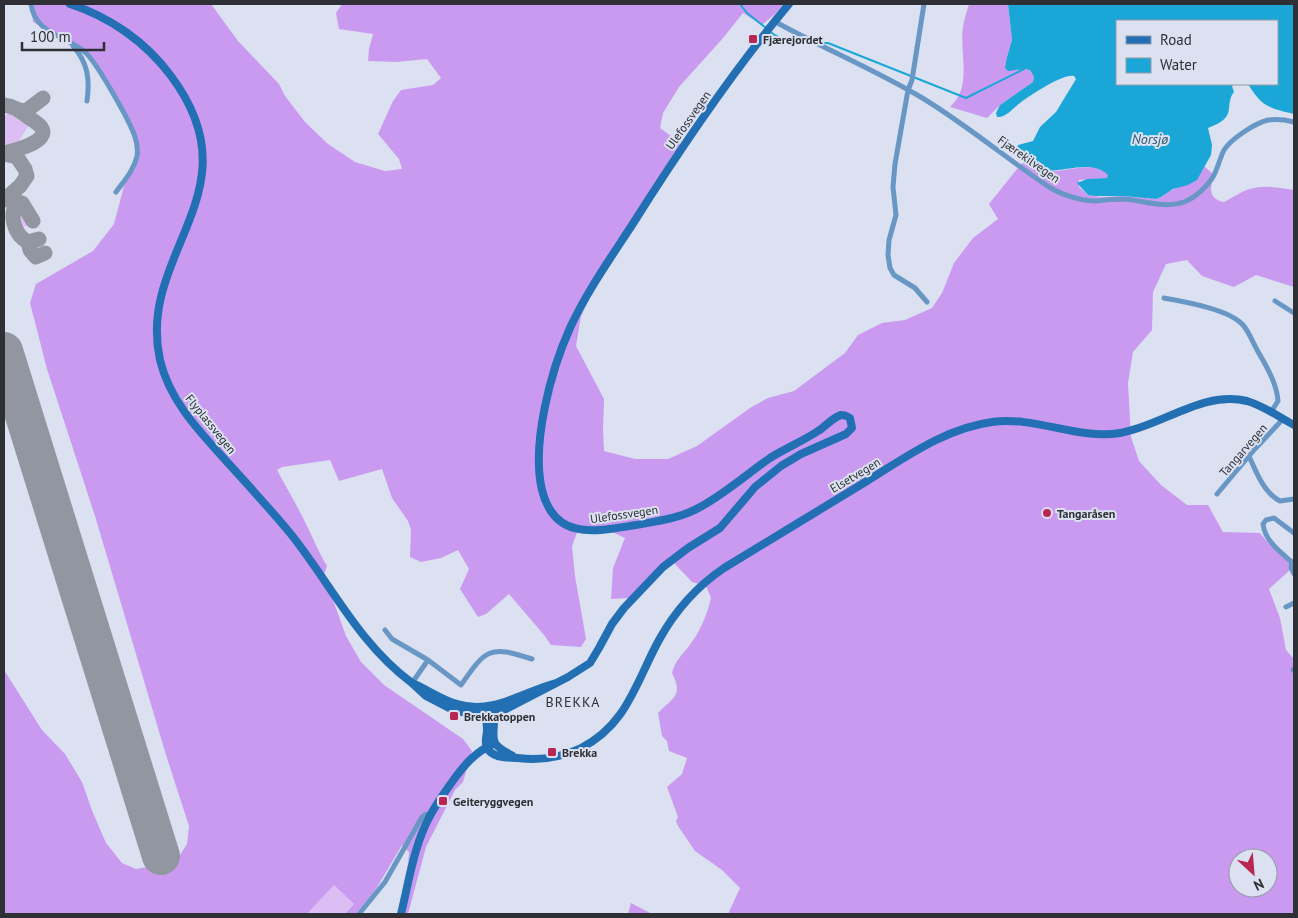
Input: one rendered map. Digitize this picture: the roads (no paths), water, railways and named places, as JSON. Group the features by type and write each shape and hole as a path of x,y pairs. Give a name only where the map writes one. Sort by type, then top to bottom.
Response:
{"main road":[{"name":"Flyplassvegen","path":"70,4 109,21 132,36 152,54 184,93 199,128 203,157 200,189 195,209 164,288 158,321 158,350 163,371 171,390 190,420 291,535 362,636 386,661 412,682 458,705 490,712"},
{"name":"Ulefossvegen","path":"490,712 526,700 590,663 612,624 650,579 678,554 720,528 761,482 791,459 846,434 852,428 850,418 845,415 839,416 769,459 724,493 702,506 666,520 600,530 579,530 567,526 558,519 550,509 542,489 540,445 547,397 556,365 575,317 703,116 789,4"},
{"name":"Elsetvegen","path":"487,747 497,756 538,760 554,758 580,748 602,735 624,710 672,618 701,585 724,568 946,435 974,426 1003,421 1028,422 1092,434 1114,434 1132,430 1193,408 1223,400 1248,402 1294,425"},
{"path":"401,914 417,846 430,815 441,797 470,759 495,743 490,712"},
{"path":"487,747 490,712"},
{"name":"Elsetvegen","path":"495,743 500,750 517,758"}],"street":[{"path":"31,4 35,20 44,28 87,54 128,120 137,146 133,167 116,192"},
{"path":"924,4 912,80 908,90 895,164 893,187 896,215 889,240 888,255 890,268 894,275 915,288 927,302"},
{"name":"Fjærekilvegen","path":"774,22 908,90 957,121 1049,187 1058,192 1091,200 1127,199 1163,204 1182,203 1193,198 1212,178 1225,150 1234,140 1266,120 1294,122"},
{"path":"70,42 86,65 89,85 88,101"},
{"path":"1164,298 1198,305 1230,317 1242,324 1265,363 1275,388 1278,401 1271,412"},
{"path":"1275,301 1294,313"},
{"name":"Tangarvegen","path":"1217,494 1283,419"},
{"path":"1249,456 1264,486 1274,497 1280,501 1294,499"},
{"path":"1294,534 1274,518 1266,520 1263,524 1264,531 1270,541 1293,563 1291,568 1294,574"},
{"path":"1286,607 1294,603"},
{"path":"384,630 392,639 428,660 461,685 478,659 489,653 504,652 532,659"},
{"path":"412,682 428,660"},
{"path":"359,914 385,882 422,817 427,814 430,815"}],"water":[{"name":"Norsjø","path":"1008,4 1294,4 1294,114 1272,108 1262,102 1249,85 1278,85 1278,20 1116,20 1116,85 1234,85 1232,86 1234,92 1231,96 1227,116 1224,120 1208,128 1212,145 1211,155 1197,180 1188,185 1173,189 1156,199 1088,195 1077,183 1087,179 1107,178 1108,175 1098,169 1086,167 1048,171 1036,169 1025,163 1016,151 1018,145 1033,141 1040,127 1056,112 1076,79 1074,76 1062,78 1031,95 1006,114 997,117 996,113 1000,105 1033,82 1034,77 1030,70 1008,71 1005,68 1012,40"}],"waterway":[{"path":"740,4 747,13 766,28"},
{"path":"769,31 790,42 814,44"},
{"path":"821,43 828,43 966,98 1024,69"}],"place":[{"name":"Fjærejordet","path":"753,39"},
{"name":"Tangaråsen","path":"1047,513"},
{"name":"Brekkatoppen","path":"454,716"},
{"name":"Brekka","path":"552,752"},
{"name":"Geiteryggvegen","path":"443,801"}],"district":[{"name":"BREKKA","path":"573,702"}]}
